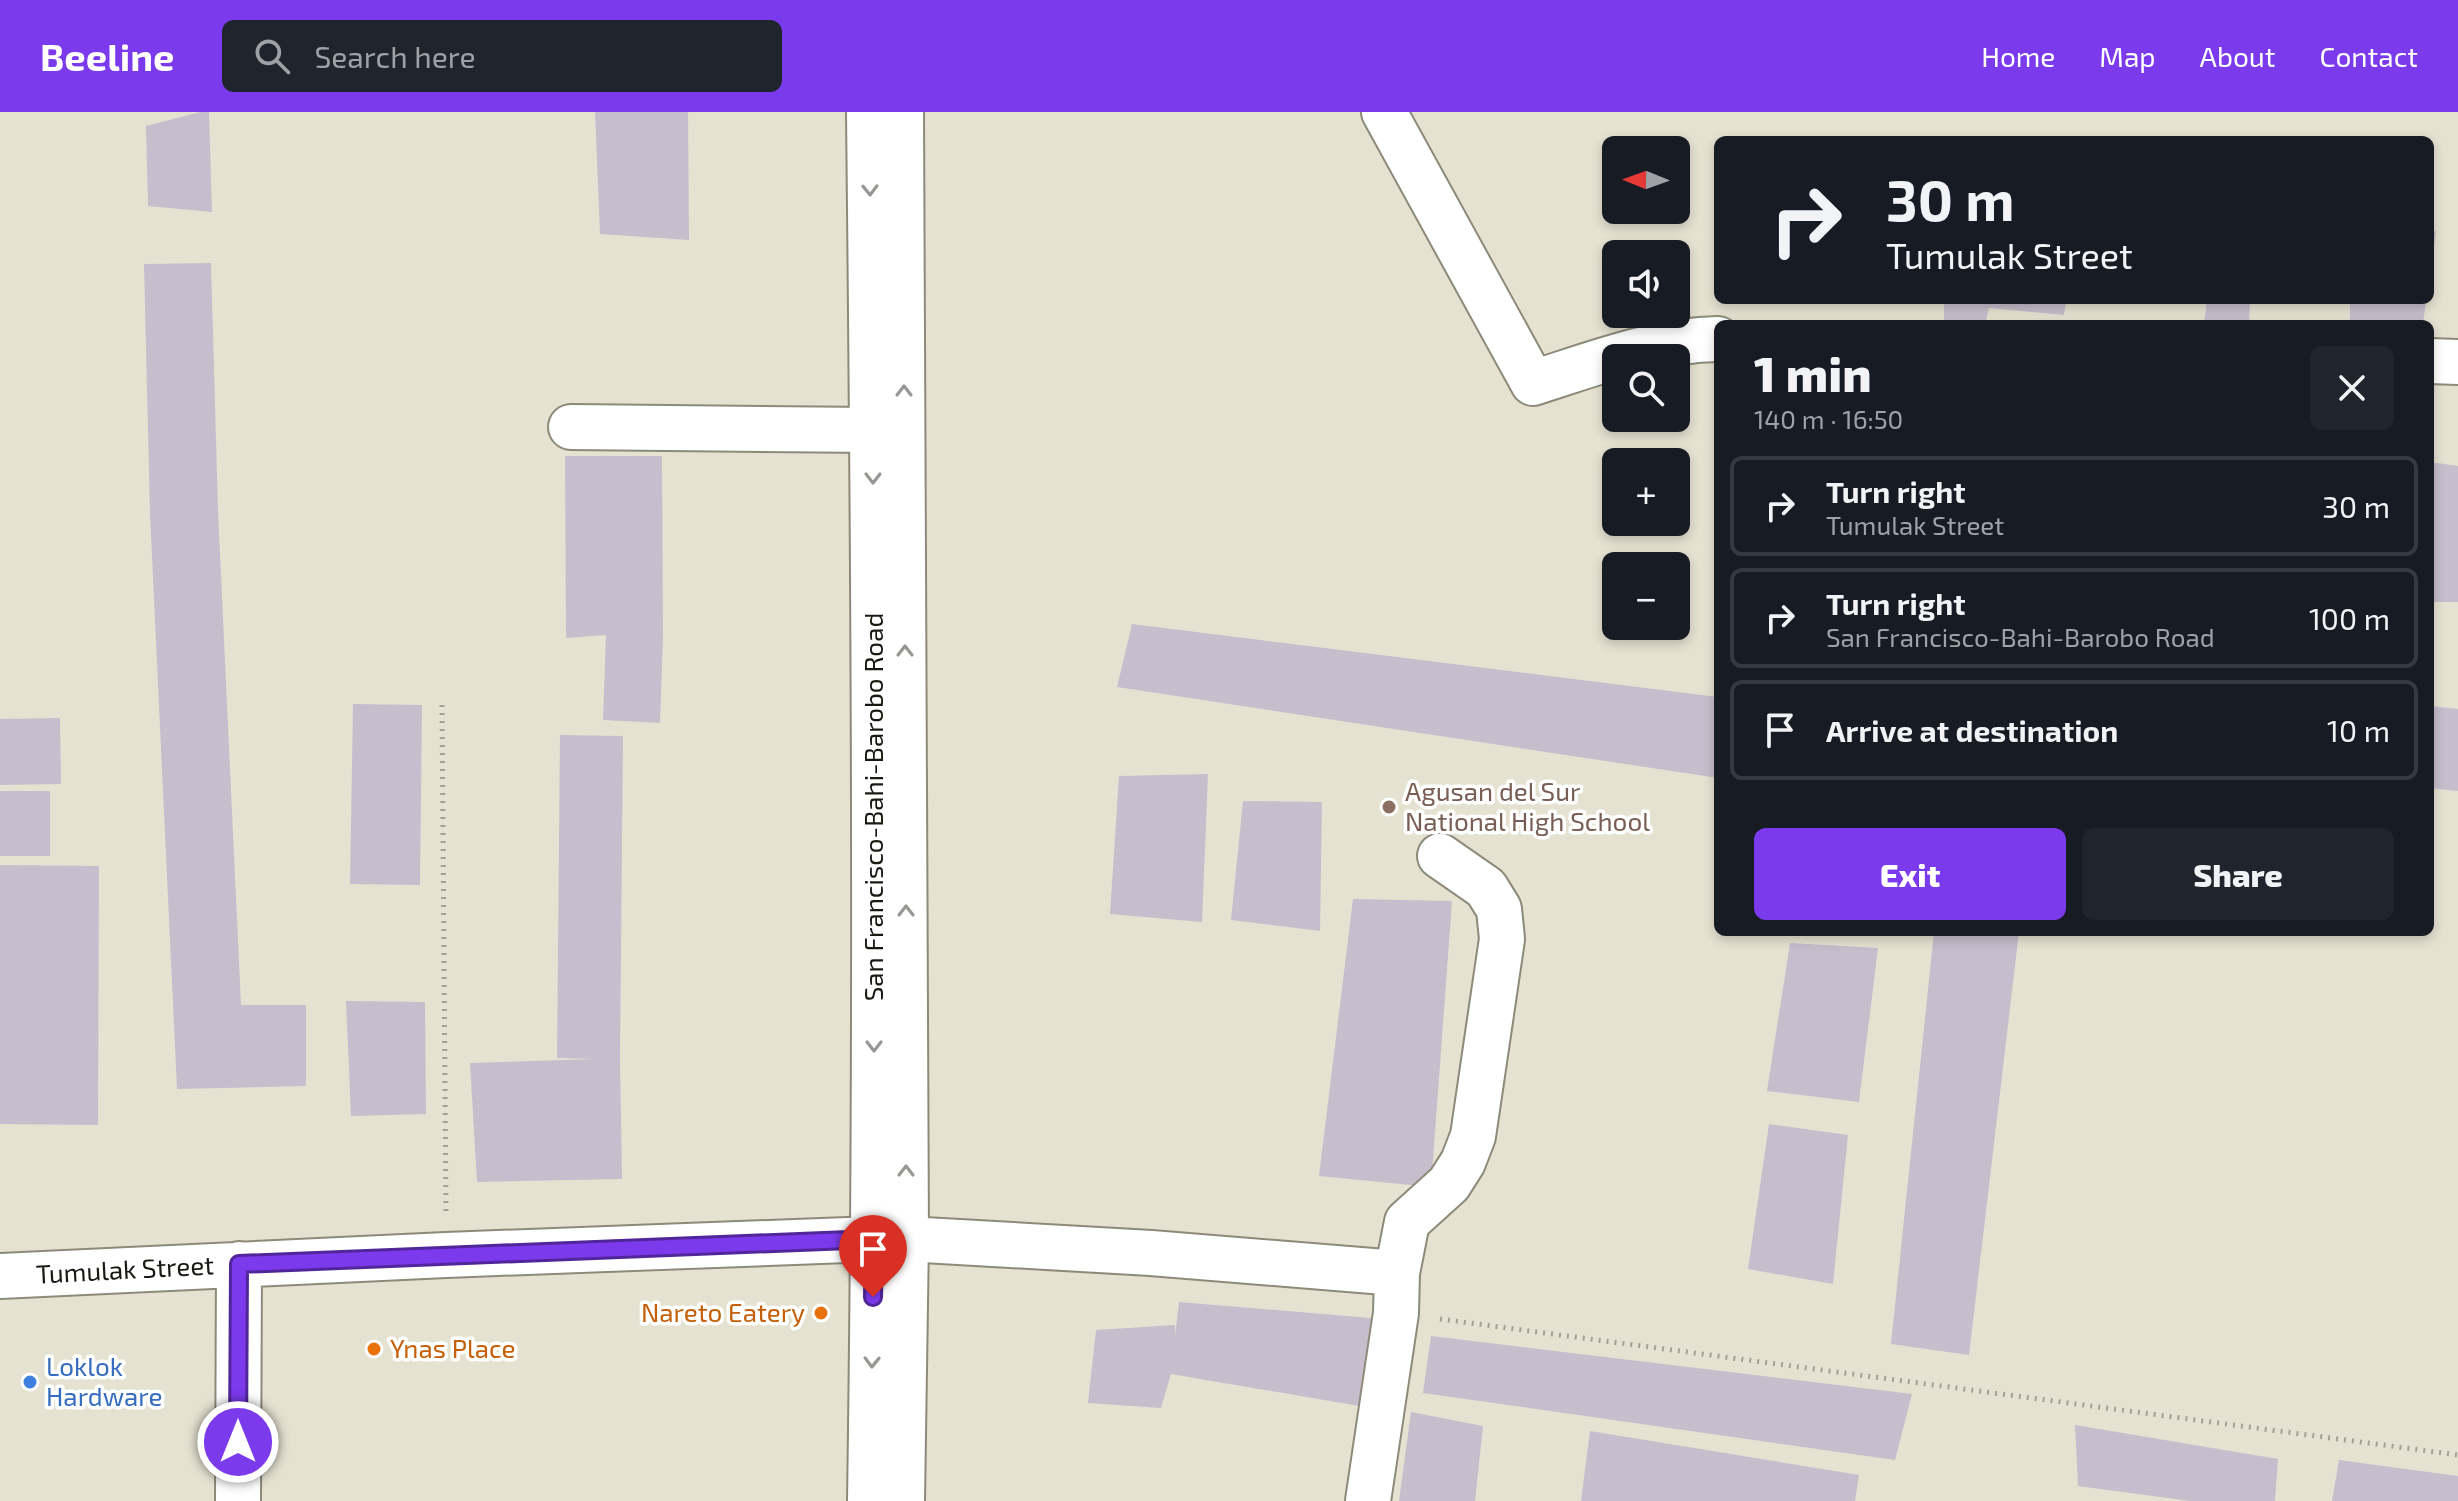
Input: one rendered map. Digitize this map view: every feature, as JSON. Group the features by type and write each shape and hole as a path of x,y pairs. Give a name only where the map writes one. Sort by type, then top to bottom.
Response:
{"main road":[{"name":"San Francisco-Bahi-Barobo Road","path":"869,112 890,1239 902,1501"},
{"name":"San Francisco-Bahi-Barobo Road","path":"870,1501 890,1239 901,112"},
{"path":"1384,112 1533,383 1631,352 1696,339 1714,339"},
{"path":"2434,361 2458,362"},
{"path":"571,427 873,430"},
{"path":"1368,1501 1407,1222 1449,1184 1463,1162 1473,1136 1502,939 1499,909 1486,888 1440,856"},
{"name":"Tumulak Street","path":"0,1276 446,1255 890,1239 1151,1253 1397,1293"},
{"path":"238,1501 239,1264"}],"path":[{"path":"442,705 446,1255"},
{"path":"1397,1293 2458,1455"}],"building":[{"path":"209,112 212,212 148,206 146,126"},
{"path":"595,112 688,112 689,240 600,234"},
{"path":"211,263 218,511 241,1005 306,1005 306,1086 177,1089 150,514 144,264"},
{"path":"1944,304 2065,304 2064,315 1989,308 1986,320 1944,320"},
{"path":"2206,304 2250,304 2249,320 2204,320"},
{"path":"2350,304 2426,304 2424,320 2350,320"},
{"path":"565,456 662,456 660,723 603,720 606,635 566,638"},
{"path":"2434,463 2458,466 2458,602 2434,602"},
{"path":"1132,624 1714,697 1714,777 1117,687"},
{"path":"353,704 422,705 420,885 350,884"},
{"path":"2434,706 2458,709 2458,791 2434,788"},
{"path":"60,718 61,784 0,785 0,719"},
{"path":"560,735 623,736 622,1179 477,1182 470,1063 596,1059 557,1058"},
{"path":"1208,774 1202,922 1110,914 1119,776"},
{"path":"0,791 50,791 50,856 0,856"},
{"path":"1243,801 1322,802 1320,931 1231,920"},
{"path":"0,865 99,866 98,1125 0,1124"},
{"path":"1353,899 1452,901 1431,1187 1319,1176"},
{"path":"1934,936 2019,936 1969,1355 1891,1344"},
{"path":"1790,943 1878,948 1859,1102 1767,1091"},
{"path":"346,1001 425,1002 426,1114 351,1116"},
{"path":"1769,1124 1848,1135 1833,1284 1748,1269"},
{"path":"1179,1302 1382,1319 1371,1408 1171,1374 1161,1408 1088,1403 1096,1330 1175,1325 1175,1336"},
{"path":"1431,1336 1912,1394 1895,1460 1423,1393"},
{"path":"1411,1412 1483,1426 1475,1501 1399,1501"},
{"path":"2075,1425 2278,1459 2275,1501 2190,1501 2078,1486"},
{"path":"1590,1431 1859,1475 1855,1501 1581,1501"},
{"path":"2339,1460 2458,1476 2458,1501 2332,1501"}],"place":[{"name":"Agusan del Sur National High School","path":"1389,807"},
{"name":"Nareto Eatery","path":"821,1313"},
{"name":"Ynas Place","path":"374,1349"},
{"name":"Loklok Hardware","path":"30,1382"}],"route":[{"path":"238,1442 239,1264 874,1239 873,1297"}]}
